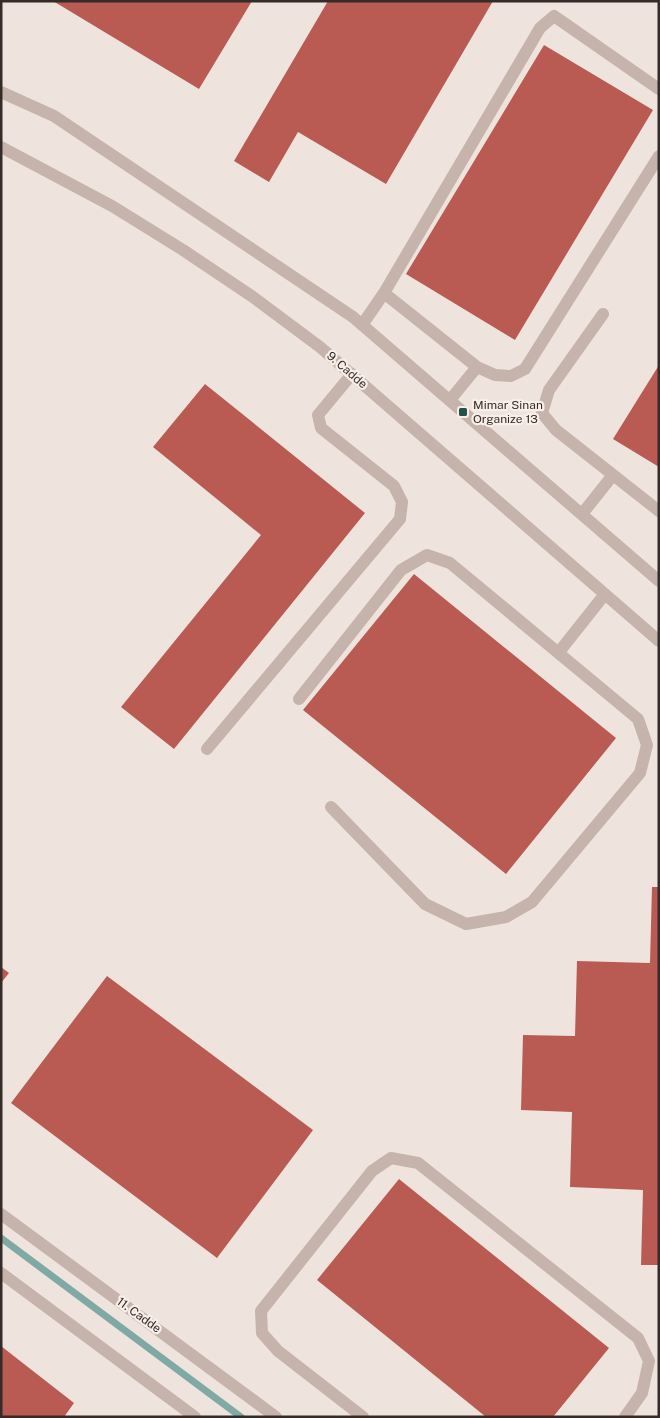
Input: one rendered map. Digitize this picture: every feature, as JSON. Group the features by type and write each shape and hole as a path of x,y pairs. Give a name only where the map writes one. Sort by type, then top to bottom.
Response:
{"lane":[{"path":"362,324 384,293 540,28 554,16 659,89"},
{"path":"1,92 54,116 353,317 659,580"},
{"name":"9. Cadde","path":"1,146 112,206 183,250 283,319 352,374 659,641"},
{"path":"384,293 477,367 495,375 511,376 525,369 659,156"},
{"path":"603,314 549,390 542,412 556,430 659,511"},
{"path":"450,400 477,367"},
{"path":"207,749 400,519 402,502 394,486 321,428 318,415 352,374"},
{"path":"582,514 613,475"},
{"path":"299,698 401,570 426,555 450,563 638,719 646,745 640,773 532,902 506,917 466,924 425,904 331,807"},
{"path":"559,652 605,594"},
{"path":"363,1417 278,1351 262,1333 261,1311 372,1171 391,1158 418,1163 638,1338 649,1361 642,1393 624,1417"},
{"name":"11. Cadde","path":"1,1214 276,1417"},
{"path":"1,1273 194,1417"}],"building":[{"path":"53,1 252,1 199,89"},
{"path":"328,1 493,1 386,184 298,132 269,182 234,161"},
{"path":"544,45 653,110 515,340 406,274"},
{"path":"659,365 659,467 613,439"},
{"path":"205,384 365,513 174,749 121,707 261,535 153,447"},
{"path":"414,574 616,738 506,874 303,710"},
{"path":"652,887 659,887 659,1265 641,1265 643,1190 570,1187 572,1112 521,1110 523,1035 575,1036 577,961 650,963"},
{"path":"1,967 9,973 1,983"},
{"path":"107,976 313,1130 217,1258 11,1103"},
{"path":"399,1179 609,1348 553,1417 486,1417 317,1280"},
{"path":"1,1346 74,1403 64,1417 1,1417"}],"waterway":[{"path":"1,1238 241,1417"}],"place":[{"name":"Mimar Sinan Organize 13","path":"463,412"}]}
